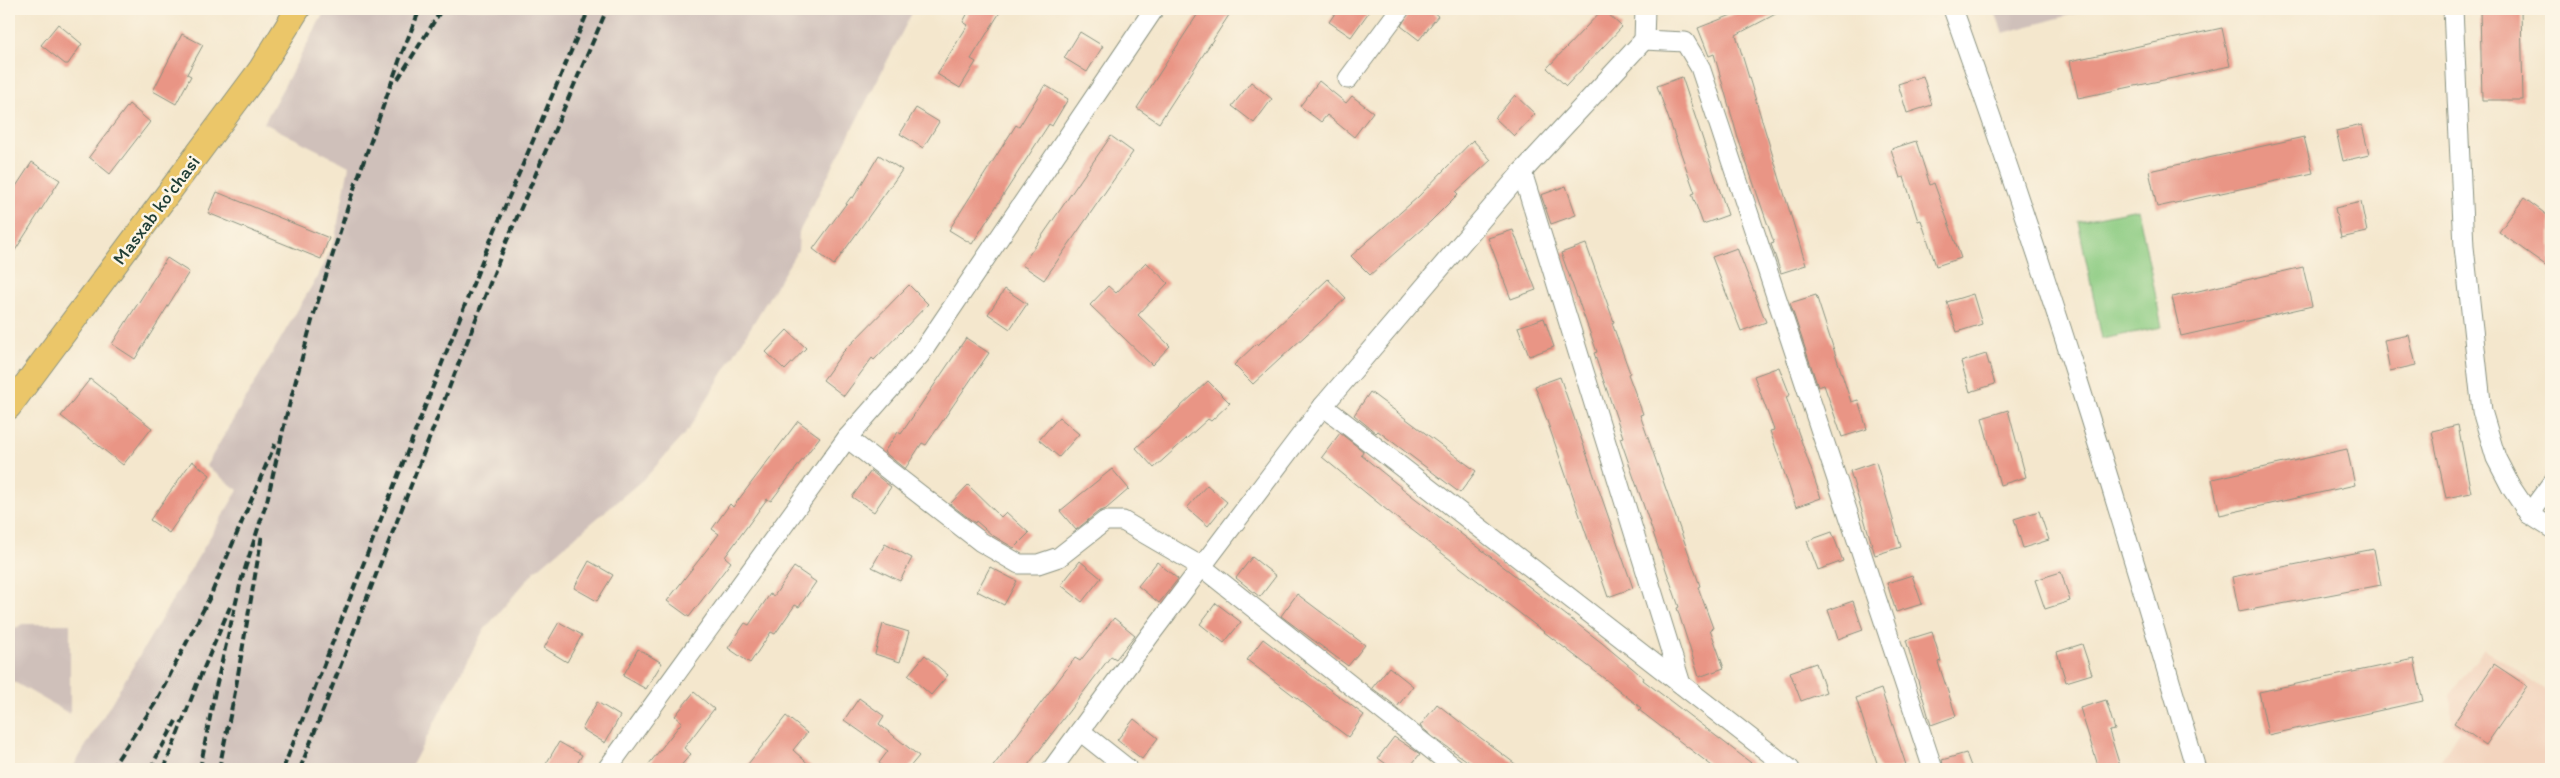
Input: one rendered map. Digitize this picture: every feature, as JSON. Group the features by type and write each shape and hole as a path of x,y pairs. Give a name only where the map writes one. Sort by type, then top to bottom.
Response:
{"main road":[{"name":"Masxab ko'chasi","path":"9,407 260,70 298,9"}],"street":[{"path":"607,769 847,438 920,355 1154,9"},
{"path":"1348,78 1400,9"},
{"path":"1052,769 1323,406 1522,172 1644,40 1645,9"},
{"path":"1953,9 2013,178 2108,472 2196,769"},
{"path":"2453,9 2464,247 2482,411 2496,458 2511,487 2529,514 2551,528"},
{"path":"1644,40 1684,42 1700,67 1934,769"},
{"path":"1522,172 1682,684"},
{"path":"1323,406 1790,769"},
{"path":"847,438 980,542 1020,564 1038,564 1059,557 1106,521 1123,521 1202,567 1456,769"},
{"path":"2529,514 2551,484"},
{"path":"1080,731 1128,769"}],"shaded area":[{"path":"326,9 914,9 799,232 798,250 688,430 647,476 535,571 483,631 410,769 72,769 238,490 206,466 324,265 335,238 349,166 264,123"},
{"path":"1994,9 2092,9 2003,33"},
{"path":"22,624 70,624 70,714 9,679 9,633"},
{"path":"2484,649 2551,694 2551,757 2541,769 2435,769 2459,731 2451,723 2451,694"}],"green space":[{"path":"2138,209 2162,327 2102,339 2078,221"}],"building":[{"path":"970,9 1002,9 971,59 976,62 960,88 937,74 968,25 963,22"},
{"path":"1201,9 1221,9 1229,15 1159,123 1137,108"},
{"path":"1338,9 1371,9 1351,37 1329,22"},
{"path":"1411,9 1429,9 1438,16 1419,40 1401,26"},
{"path":"1603,9 1622,27 1566,86 1547,68"},
{"path":"1747,9 1785,9 1736,35 1806,265 1781,273 1771,244 1774,243 1738,138 1714,54 1709,56 1698,28"},
{"path":"2480,9 2521,9 2523,100 2482,100"},
{"path":"58,24 82,44 68,64 65,64 41,45"},
{"path":"2222,28 2230,66 2078,98 2070,61"},
{"path":"1080,32 1103,46 1087,72 1064,58"},
{"path":"182,34 203,45 187,74 191,76 176,104 153,91"},
{"path":"1923,76 1932,105 1907,113 1898,84"},
{"path":"1682,77 1728,215 1703,224 1692,194 1695,193 1657,86"},
{"path":"1319,81 1346,103 1352,96 1373,112 1354,137 1327,115 1321,122 1300,106"},
{"path":"1251,82 1272,99 1254,123 1232,106"},
{"path":"1045,85 1068,99 1052,126 1049,124 972,244 949,230 1016,125 1019,127"},
{"path":"1515,95 1535,114 1514,136 1495,118"},
{"path":"129,104 150,122 110,174 89,157"},
{"path":"916,108 939,122 923,148 900,134"},
{"path":"2362,125 2369,155 2343,161 2336,131"},
{"path":"1111,136 1133,152 1044,280 1022,265"},
{"path":"2304,137 2313,173 2157,207 2149,171"},
{"path":"1473,140 1491,160 1456,192 1458,194 1430,222 1370,275 1351,256 1418,197"},
{"path":"1916,141 1930,185 1934,183 1961,258 1936,266 1921,220 1918,221 1904,177 1900,178 1891,149"},
{"path":"879,155 902,170 834,265 813,249 851,197 853,198"},
{"path":"32,162 60,180 9,260 9,197"},
{"path":"1566,186 1576,215 1551,224 1541,195"},
{"path":"217,192 329,238 321,259 208,213"},
{"path":"2524,198 2551,218 2551,269 2499,232"},
{"path":"2361,202 2367,232 2341,238 2335,208"},
{"path":"1513,230 1536,290 1511,299 1488,238"},
{"path":"1586,244 1614,322 1612,323 1630,373 1628,374 1643,414 1640,415 1700,586 1698,587 1713,628 1710,629 1724,668 1699,677 1677,608 1679,607 1620,438 1623,437 1594,353 1597,352 1561,253"},
{"path":"1737,248 1766,322 1741,331 1712,257"},
{"path":"167,258 189,272 135,359 112,344"},
{"path":"1146,262 1168,283 1138,315 1170,346 1152,365 1090,305 1108,286 1116,293"},
{"path":"2303,267 2312,306 2181,336 2172,297"},
{"path":"1328,279 1346,298 1253,384 1234,365"},
{"path":"909,285 928,304 874,360 872,358 844,396 823,380 843,352"},
{"path":"1005,289 1027,304 1010,329 988,314"},
{"path":"1973,294 1982,324 1957,332 1947,302"},
{"path":"1816,295 1851,402 1858,400 1867,429 1842,437 1824,385 1818,387 1790,303"},
{"path":"1544,318 1554,347 1529,356 1518,327"},
{"path":"787,330 806,348 785,370 766,352"},
{"path":"2409,335 2416,365 2390,371 2384,340"},
{"path":"966,338 989,353 926,445 922,443 905,469 884,452 898,432 901,434"},
{"path":"1986,354 1995,384 1970,392 1961,362"},
{"path":"1779,367 1790,395 1786,397 1821,498 1796,507 1770,431 1774,430 1754,376"},
{"path":"1560,377 1633,588 1608,597 1535,386"},
{"path":"90,379 152,428 123,465 61,416"},
{"path":"1208,381 1230,403 1211,421 1208,419 1154,468 1136,448"},
{"path":"1370,392 1476,471 1460,493 1354,415"},
{"path":"2008,410 2026,477 2000,485 1982,418"},
{"path":"1059,417 1079,434 1059,457 1039,440"},
{"path":"798,421 820,437 771,501 767,499 725,557 731,562 689,617 667,601 719,534 712,529 730,504 733,507"},
{"path":"2458,425 2471,493 2446,498 2432,431"},
{"path":"1340,433 1363,451 1361,455 1407,492 1602,643 1644,678 1643,680 1759,769 1716,769 1639,710 1641,708 1605,679 1399,520 1322,457"},
{"path":"2347,449 2355,485 2220,515 2212,479"},
{"path":"192,461 210,475 169,533 150,520"},
{"path":"1876,462 1901,547 1875,555 1850,471"},
{"path":"1112,469 1129,489 1106,509 1098,512 1076,530 1060,511"},
{"path":"871,471 891,487 874,512 852,497"},
{"path":"968,485 1001,517 1006,512 1029,533 1014,548 992,535 976,521 975,523 950,504"},
{"path":"1207,485 1227,502 1208,526 1187,508"},
{"path":"2039,511 2049,540 2023,548 2014,519"},
{"path":"1832,532 1843,561 1818,570 1807,541"},
{"path":"885,544 912,558 900,581 872,567"},
{"path":"2374,549 2381,585 2239,612 2232,577"},
{"path":"1252,557 1276,576 1260,597 1236,578"},
{"path":"589,561 613,575 597,601 574,588"},
{"path":"1080,561 1101,578 1082,602 1061,585"},
{"path":"1157,562 1178,579 1159,603 1138,586"},
{"path":"794,567 816,582 799,607 795,605 775,634 771,632 750,663 728,648 745,623 749,625 770,594 774,596"},
{"path":"990,567 1017,581 1004,605 977,591"},
{"path":"2061,572 2070,601 2045,609 2035,580"},
{"path":"1912,575 1922,604 1896,612 1887,583"},
{"path":"1297,594 1365,645 1348,666 1281,616"},
{"path":"1853,601 1863,630 1838,639 1828,610"},
{"path":"1216,603 1241,622 1224,643 1200,624"},
{"path":"1114,618 1135,635 1116,659 1111,656 1025,769 991,769 1075,658 1080,661"},
{"path":"559,622 582,635 567,662 544,648"},
{"path":"883,624 909,632 900,662 875,654"},
{"path":"1932,632 1941,661 1938,662 1956,716 1931,725 1906,640"},
{"path":"1263,639 1364,715 1348,737 1247,660"},
{"path":"2082,644 2092,674 2066,682 2057,652"},
{"path":"638,649 662,663 646,689 623,676"},
{"path":"925,655 948,675 931,695 908,675"},
{"path":"2414,659 2423,701 2268,735 2259,692"},
{"path":"1816,663 1826,692 1801,701 1790,672"},
{"path":"2494,664 2527,686 2486,745 2454,723"},
{"path":"1389,667 1413,686 1397,707 1372,688"},
{"path":"1881,689 1906,765 1895,769 1879,769 1856,698"},
{"path":"694,692 714,709 684,748 691,754 678,769 645,769 682,722 675,716"},
{"path":"859,698 884,716 879,724 919,756 908,769 886,769 879,763 888,751 844,720"},
{"path":"2106,700 2115,730 2109,731 2121,769 2099,769 2080,708"},
{"path":"597,702 620,716 605,743 582,729"},
{"path":"1437,704 1522,769 1479,769 1433,737 1420,726"},
{"path":"786,716 807,733 793,750 814,769 744,769"},
{"path":"1134,719 1158,738 1142,759 1117,740"},
{"path":"1394,737 1420,754 1408,769 1393,769 1378,758"},
{"path":"559,742 582,755 574,769 543,769"},
{"path":"1966,753 1972,769 1944,769 1942,760"}],"railway":[{"path":"200,769 215,691 241,581 267,501 286,417 313,317 350,200 402,53 420,9"},
{"path":"398,79 442,9"},
{"path":"283,769 486,251 589,9"},
{"path":"300,769 505,245 607,9"},
{"path":"111,769 156,702 210,597 275,444"},
{"path":"219,769 235,692 262,535"},
{"path":"164,769 197,684 230,607"},
{"path":"150,769 176,721"}]}
